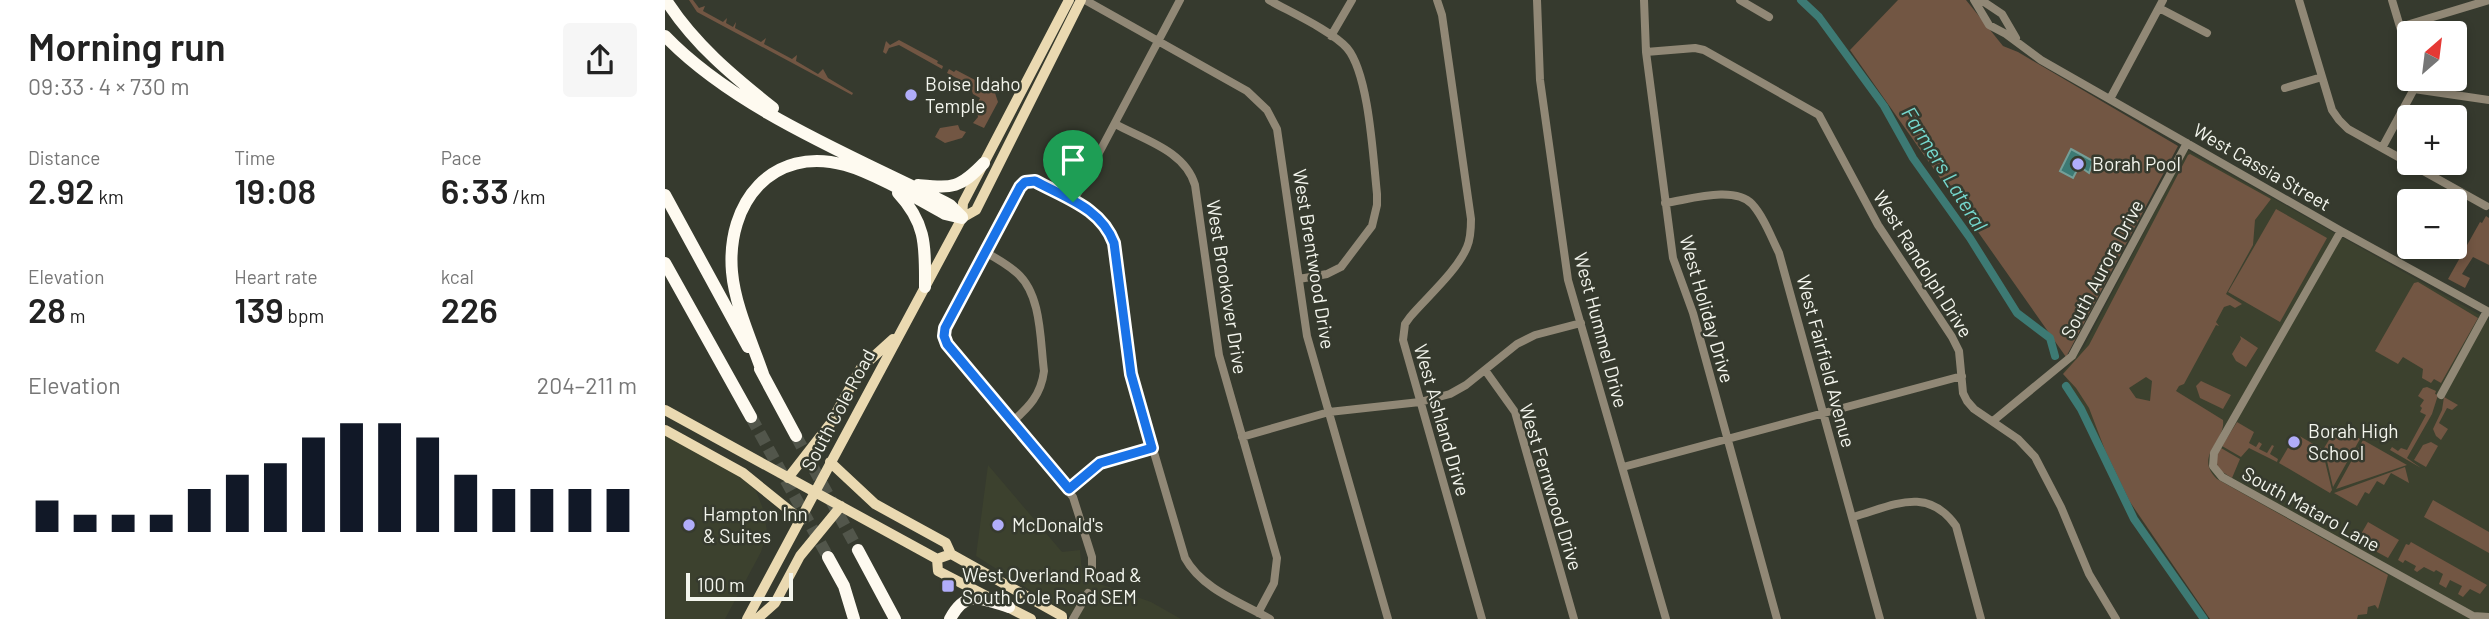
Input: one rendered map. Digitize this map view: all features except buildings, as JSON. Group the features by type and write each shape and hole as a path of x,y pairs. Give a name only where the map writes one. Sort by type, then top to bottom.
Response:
{"highway":[{"path":"666,0 691,34 717,62 804,131"},
{"path":"665,36 680,51 743,99 950,205 962,218"},
{"path":"763,374 732,272 736,219 750,193 775,172 792,164 823,161 845,165 945,214 962,218"},
{"path":"910,185 952,186 967,181 984,163"},
{"path":"893,188 912,208 922,229 925,287"},
{"path":"665,195 796,436"},
{"path":"665,263 751,417"},
{"path":"858,550 895,619"},
{"path":"828,557 862,619"},
{"path":"844,586 854,619"},
{"path":"950,619 958,604 965,600 982,598 1009,607"}],"main road":[{"name":"South Cole Road","path":"747,619 962,218 963,202 1069,0"},
{"name":"South Cole Road","path":"962,218 976,210 1083,0"},
{"path":"788,478 830,424 861,368 898,335"},
{"path":"665,410 937,559 951,554"},
{"path":"665,430 743,473 800,519"},
{"path":"830,462 875,504 946,544 951,554 1062,616 1062,619"},
{"path":"757,619 775,603 800,556 841,506"},
{"path":"937,559 938,571 1031,619"}],"street":[{"name":"West Brentwood Drive","path":"1083,0 1247,91 1268,110 1280,140 1307,336 1388,619"},
{"path":"1073,202 1180,0"},
{"path":"1269,0 1346,46 1357,63 1363,81 1377,205 1366,237 1341,267 1327,274 1299,279"},
{"path":"1331,36 1352,0"},
{"name":"West Ashland Drive","path":"1437,0 1442,15 1472,219 1467,247 1458,262 1410,317 1403,332 1403,340 1482,619"},
{"name":"West Hummel Drive","path":"1537,0 1540,80 1568,279 1666,619"},
{"name":"West Holiday Drive","path":"1644,0 1646,52 1673,258 1693,313 1777,619"},
{"path":"1739,0 1769,17"},
{"name":"West Cassia Street","path":"1974,0 1989,25 2041,60 2488,312"},
{"path":"1981,0 2002,14 2021,46"},
{"path":"2299,0 2332,110 2339,120 2348,129 2486,206"},
{"path":"2392,0 2398,21"},
{"path":"2419,21 2486,0"},
{"path":"2110,99 2161,4 2207,33"},
{"name":"West Randolph Drive","path":"1646,52 1695,48 1704,50 1819,116 1878,225 1952,337 1959,351 1967,401 1974,409 2018,439 2035,457 2089,574 2116,619"},
{"path":"2285,88 2322,77"},
{"path":"2382,148 2412,91"},
{"path":"2427,91 2489,100"},
{"name":"West Brookover Drive","path":"1115,124 1174,155 1188,168 1192,176 1219,355 1277,558 1274,583 1258,612"},
{"name":"South Aurora Drive","path":"1993,421 2073,356 2187,143"},
{"path":"1092,570 1092,557 1076,502 1069,489 947,344 944,336 945,328 1025,182 1035,181 1094,213 1104,222 1114,243 1131,374 1185,558 1192,571 1204,582 1270,619"},
{"name":"West Fairfield Avenue","path":"1665,203 1729,194 1744,198 1751,203 1783,263 1880,619"},
{"name":"South Mataro Lane","path":"2341,231 2214,453 2213,466 2222,477 2462,610 2473,616 2489,617"},
{"path":"985,252 1019,274 1030,289 1035,304 1043,381 1031,404 1012,422"},
{"path":"2441,395 2488,312"},
{"path":"1242,437 1329,412 1420,402 1458,390 1517,344 1535,335 1581,323"},
{"name":"West Fernwood Drive","path":"1485,370 1515,412 1574,619"},
{"path":"1623,467 1962,376"},
{"path":"1069,489 1100,463 1152,448"},
{"path":"1853,517 1916,501 1927,501 1948,514 1956,526 1981,619"},
{"path":"1073,619 1088,593"}],"shaded area":[{"path":"689,0 693,0 699,8 705,6 703,11 723,22 727,18 726,23 733,27 736,22 735,28 761,42 766,38 764,44 792,59 797,55 796,61 818,74 823,69 828,78 853,93 852,95 697,12"},
{"path":"1898,0 1966,0 2003,46 2018,52 2178,146 2066,357 1850,50"},
{"path":"899,40 938,61 937,63 943,66 942,69 899,45 889,48 886,54 883,52 886,41 890,45"},
{"path":"949,69 994,90 998,102 984,128 973,123 978,117 976,106 980,98 973,94 969,82 947,73"},
{"path":"958,125 960,130 966,132 962,138 945,143 935,137 940,128"},
{"name":"Borah High School","path":"2187,150 2489,320 2489,619 2210,619 2136,512 2063,372 2084,347"},
{"path":"2188,155 2271,199 2255,220 2253,245 2226,294 2242,304 2235,308 2230,305 2224,307 2216,322 2219,326 2216,325 2184,384 2176,391 2223,420 2223,428 2208,463 2210,471 2217,479 2388,575 2378,609 2375,605 2368,607 2367,614 2358,615 2357,619 2210,619 2130,502 2105,450 2089,408 2063,374 2089,345","holes":["2146,377 2152,381 2150,401 2136,398 2129,388"]},
{"path":"2276,209 2327,238 2280,322 2228,292"},
{"path":"2486,216 2489,218 2489,265 2473,257 2462,274 2470,278 2465,288 2448,279 2459,259 2467,259 2467,245 2480,222 2482,223"},
{"path":"2418,282 2478,318 2441,383 2434,379 2431,383 2422,378 2423,369 2403,357 2398,364 2375,351 2414,283"},
{"path":"2240,336 2258,348 2246,367 2236,361 2232,354 2241,339"},
{"path":"2201,381 2231,395 2223,409 2200,398 2196,386"},
{"path":"2427,387 2438,395 2432,414 2407,458 2421,468 2390,450 2392,447 2398,451 2401,448 2407,450 2426,415 2420,412 2424,400 2418,396 2423,388"},
{"path":"2444,397 2458,405 2452,410 2447,408 2439,423 2448,429 2441,440 2433,429 2442,410"},
{"path":"2237,422 2254,432 2249,443 2256,447 2259,442 2262,444 2259,449 2267,453 2272,445 2274,446 2270,454 2278,459 2277,462 2249,448 2241,457 2222,446"},
{"path":"2347,431 2360,439 2333,487 2324,448 2329,440"},
{"path":"665,434 740,476 756,491 764,511 767,532 761,552 725,619 665,619"},
{"path":"2296,434 2322,449 2332,490 2330,493 2279,463"},
{"path":"2363,440 2407,465 2336,489"},
{"path":"2431,442 2438,446 2426,467 2414,460 2423,445"},
{"path":"2221,448 2240,459 2232,478 2218,469 2216,457"},
{"path":"988,465 1062,552 1080,550 1082,572 1086,579 1151,602 1181,619 1076,619 976,556"},
{"path":"2405,467 2409,483 2391,473 2384,485 2377,481 2369,494 2365,492 2357,506 2334,493"},
{"path":"2433,500 2489,532 2489,553 2424,517"},
{"path":"2368,522 2399,540 2388,558 2357,541"},
{"path":"2411,542 2487,585 2480,594 2470,589 2463,597 2458,594 2462,586 2450,580 2446,588 2439,584 2443,574 2436,570 2434,572 2424,567 2417,572 2414,570 2416,566 2405,560 2403,563 2398,560 2406,544"}],"water":[{"name":"Borah Pool","path":"2071,149 2093,161 2089,173 2079,166 2073,178 2060,171"}],"waterway":[{"name":"Farmers Lateral","path":"1801,0 1819,17 1884,106 1913,158 1970,238 2017,313 2050,338 2055,356"},
{"name":"Farmers Lateral","path":"2066,386 2081,409 2134,519 2204,619"}],"tunnel":[{"path":"751,417 828,557"},
{"path":"796,436 858,550"}],"place":[{"name":"Boise Idaho Temple","path":"911,95"},
{"name":"Borah Pool","path":"2078,164"},
{"name":"Borah High School","path":"2294,442"},
{"name":"Hampton Inn & Suites","path":"689,525"},
{"name":"McDonald's","path":"998,525"},
{"name":"West Overland Road & South Cole Road SEM","path":"948,586"}],"route":[{"path":"1035,181 1073,202 1094,213 1104,222 1114,243 1131,374 1152,448 1100,463 1069,489 947,344 944,336 945,328 1020,187 1025,182 1035,181"}]}
